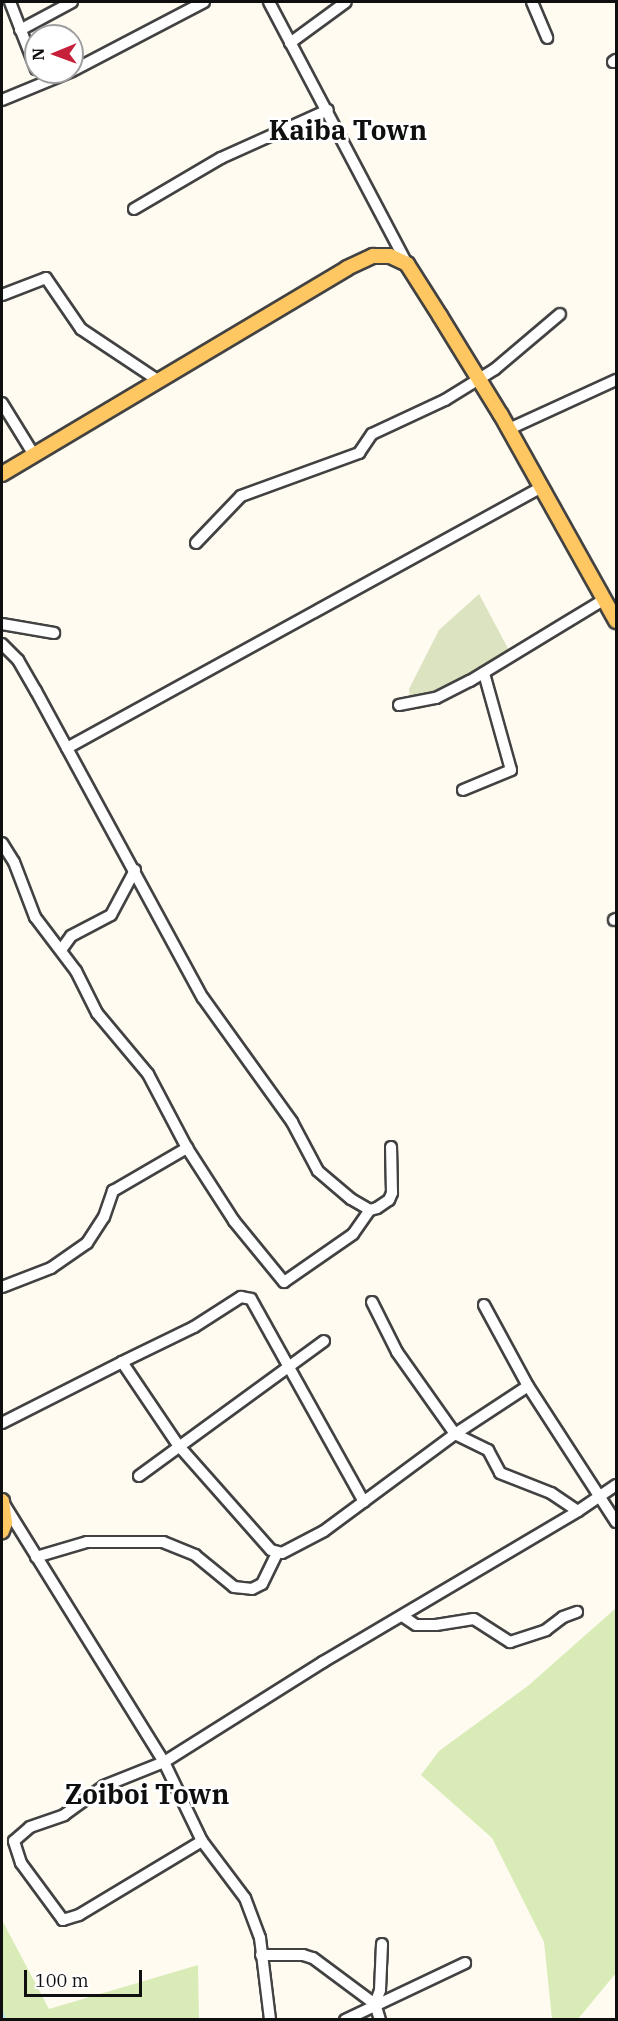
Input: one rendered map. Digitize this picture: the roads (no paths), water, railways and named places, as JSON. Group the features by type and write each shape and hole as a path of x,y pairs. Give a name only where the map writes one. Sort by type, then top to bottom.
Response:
{"main road":[{"path":"2,474 159,381 276,308 373,256 390,256 407,264 509,429 616,621"},
{"path":"2,1502 5,1524 2,1531"}],"street":[{"path":"10,2 24,40"},
{"path":"20,30 72,2"},
{"path":"84,64 204,2"},
{"path":"269,2 328,110 407,264"},
{"path":"290,43 346,2"},
{"path":"532,2 548,38"},
{"path":"2,100 25,84"},
{"path":"134,209 220,158 328,110"},
{"path":"2,294 46,278 81,329 159,381"},
{"path":"196,543 241,496 359,453 372,434 445,400 478,380 522,349 560,314"},
{"path":"509,429 616,380"},
{"path":"2,403 34,455"},
{"path":"67,748 540,488"},
{"path":"399,705 436,698 484,673 603,600"},
{"path":"2,624 54,633"},
{"path":"2,644 18,660 135,870 203,998 292,1122 318,1171 337,1189 370,1210"},
{"path":"463,790 511,771 484,673"},
{"path":"2,843 15,862 35,917 62,950 97,1013 148,1074 187,1148 234,1221 284,1282 353,1234 363,1226 370,1210 389,1200 394,1168 391,1147"},
{"path":"62,950 71,936 111,915 135,870"},
{"path":"2,1287 51,1268 87,1243 104,1217 113,1191 187,1148"},
{"path":"2,1423 246,1296 251,1299 364,1502"},
{"path":"372,1302 397,1352 455,1434 488,1450 500,1473 551,1492 578,1511"},
{"path":"484,1305 528,1386 616,1522"},
{"path":"139,1476 286,1365 324,1341"},
{"path":"122,1362 178,1445 277,1553"},
{"path":"36,1557 87,1542 163,1542 195,1555 234,1587 252,1589 262,1584 277,1553 305,1544 455,1434 528,1386"},
{"path":"202,1841 79,1915 63,1920 21,1863 15,1849 17,1836 64,1815 104,1786 164,1762 323,1662 404,1617 578,1511 616,1485"},
{"path":"2,1502 164,1762 202,1841 245,1898 260,1938 270,2019"},
{"path":"404,1617 416,1625 436,1625 474,1619 510,1642 546,1630 562,1617 577,1612"},
{"path":"380,2019 375,2004 380,1990 382,1944"},
{"path":"261,1955 303,1955 313,1958 330,1967 366,2001 375,2004"},
{"path":"345,2019 465,1963"}],"waterway":[{"path":"2,2011 5,2020"}],"district":[{"name":"Kaiba Town","path":"348,130"},
{"name":"Zoiboi Town","path":"147,1794"}]}
